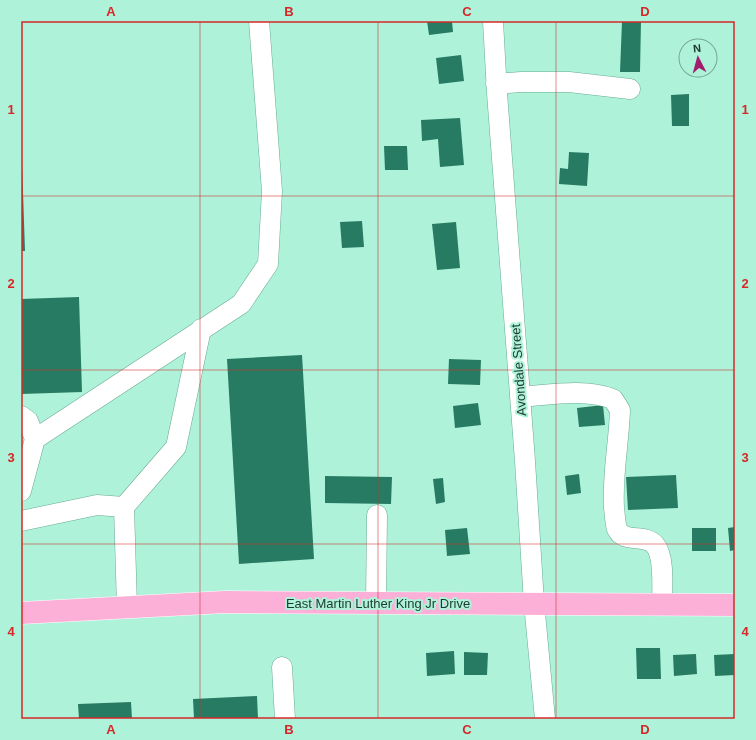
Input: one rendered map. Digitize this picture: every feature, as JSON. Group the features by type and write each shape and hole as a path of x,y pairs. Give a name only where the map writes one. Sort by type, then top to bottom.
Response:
{"main road":[{"name":"East Martin Luther King Jr Drive","path":"21,613 225,602 735,605"}],"street":[{"path":"35,438 240,304 268,264 272,191 259,21"},
{"name":"Avondale Street","path":"493,21 496,84 534,604 545,719"},
{"path":"496,84 521,82 569,82 630,89"},
{"path":"127,607 124,507 176,447 201,329"},
{"path":"520,397 582,393 601,394 613,399 620,410 614,498 615,518 618,530 622,535 629,538 647,539 654,544 661,561 662,604"},
{"path":"21,416 28,421 35,438 21,491"},
{"path":"21,521 97,505 124,507"},
{"path":"376,603 377,515"},
{"path":"282,667 285,719"}],"building":[{"path":"427,21 452,21 453,32 429,35"},
{"path":"622,21 641,21 640,72 620,72"},
{"path":"461,55 464,81 439,84 436,58"},
{"path":"689,94 689,126 672,126 671,95"},
{"path":"460,118 464,165 440,167 438,139 422,141 421,120"},
{"path":"384,146 407,146 408,170 385,170"},
{"path":"569,152 589,153 587,186 559,184 560,168 568,169"},
{"path":"22,163 25,251 21,251"},
{"path":"362,221 364,247 342,248 340,222"},
{"path":"456,222 460,268 437,270 432,224"},
{"path":"79,297 82,392 21,394 21,299"},
{"path":"302,355 314,559 239,564 227,359"},
{"path":"449,359 481,360 480,385 448,384"},
{"path":"478,403 481,425 455,428 453,406"},
{"path":"603,405 605,425 579,427 577,408"},
{"path":"579,474 581,493 567,495 565,476"},
{"path":"676,475 678,508 628,510 626,477"},
{"path":"325,476 392,477 391,504 325,503"},
{"path":"443,478 445,502 436,504 433,479"},
{"path":"735,527 735,550 730,551 728,528"},
{"path":"467,528 470,554 447,556 445,530"},
{"path":"692,528 716,528 716,551 692,551"},
{"path":"636,648 660,648 661,679 637,679"},
{"path":"454,651 455,674 427,676 426,653"},
{"path":"464,652 488,653 487,675 464,675"},
{"path":"696,654 697,674 674,676 673,655"},
{"path":"735,654 735,675 715,676 714,655"},
{"path":"257,696 258,719 194,719 193,699"},
{"path":"131,702 132,719 79,719 78,704"}]}
